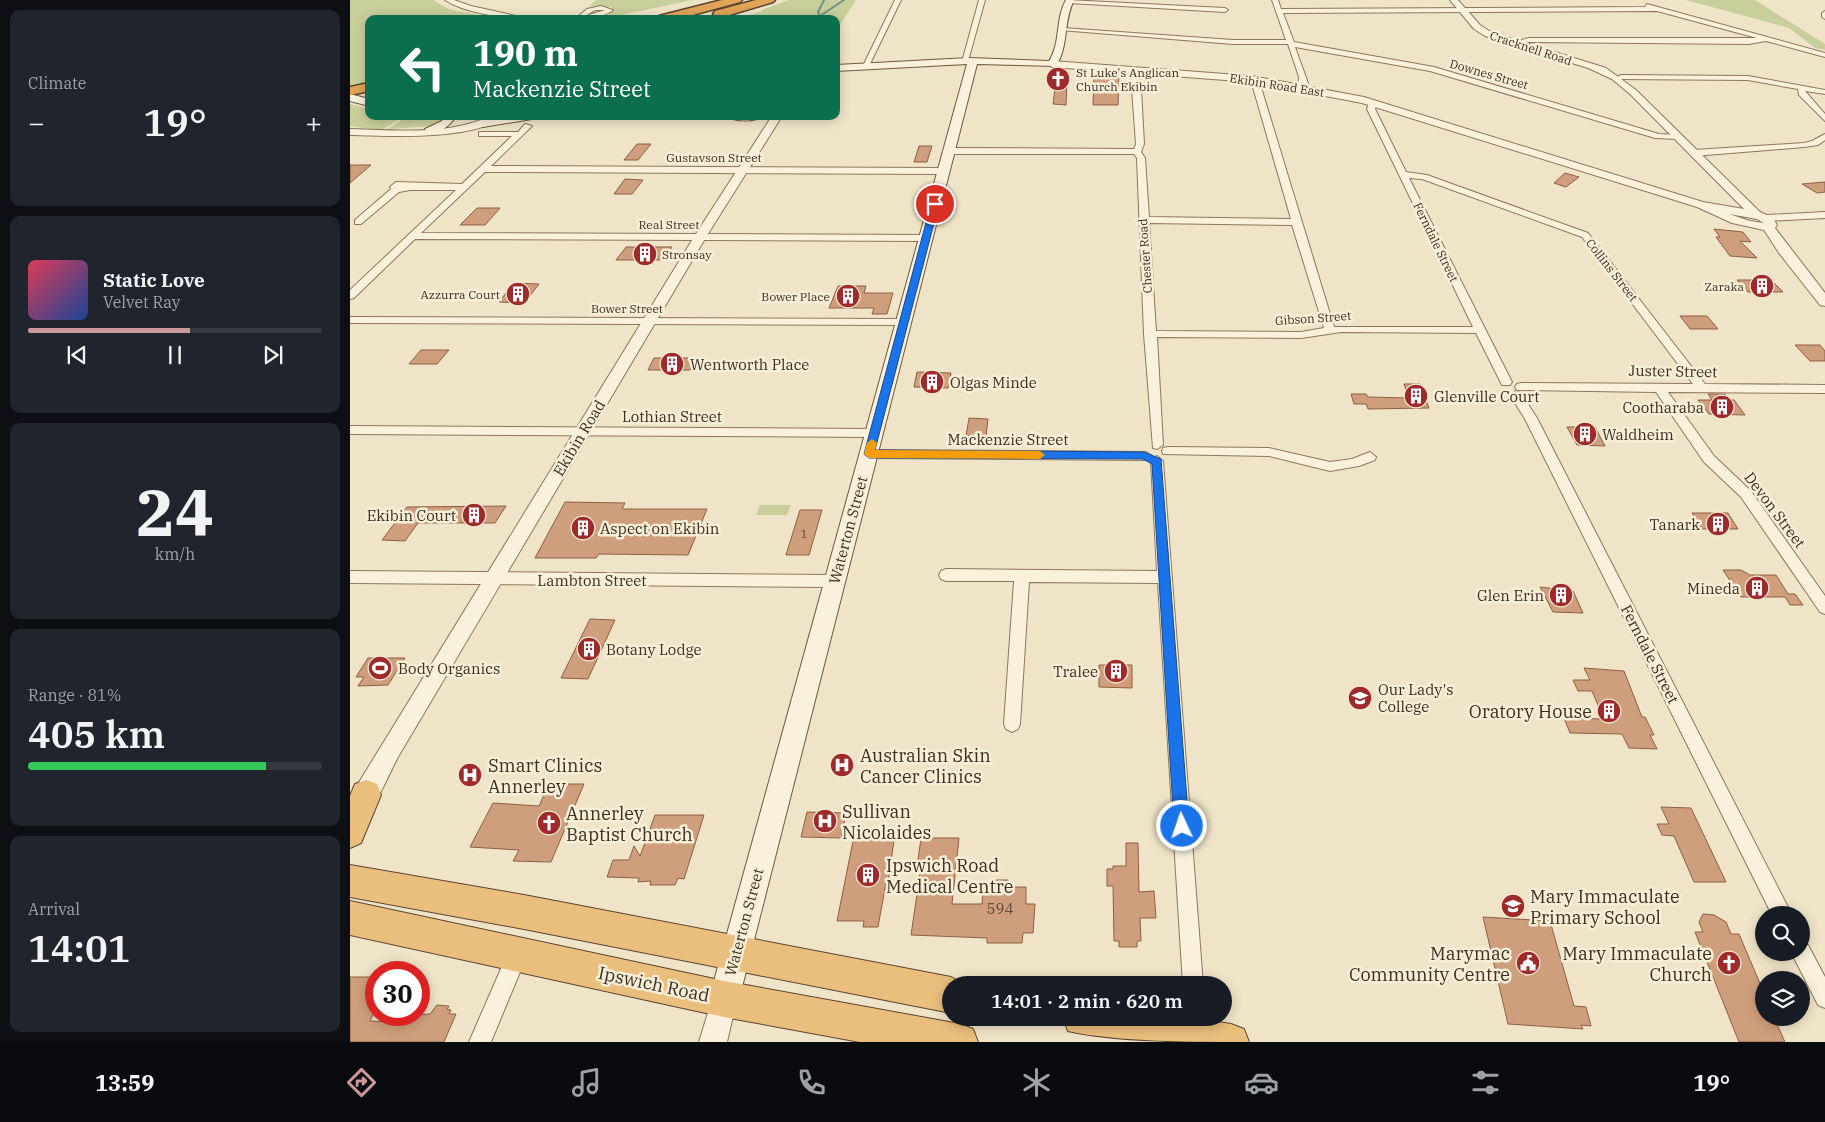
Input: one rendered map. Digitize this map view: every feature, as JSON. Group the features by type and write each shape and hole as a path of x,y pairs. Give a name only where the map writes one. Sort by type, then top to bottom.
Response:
{"highway":[{"path":"678,15 736,0"},
{"path":"715,15 769,0"},
{"path":"350,81 365,78"},
{"path":"350,91 365,88"},
{"path":"350,832 355,804"},
{"path":"350,881 476,903 942,993"},
{"name":"Ipswich Road","path":"350,918 724,999 960,1042"},
{"path":"1144,1026 1206,1034"}],"main road":[{"path":"1052,64 1058,54 1066,7 1070,0"},
{"name":"Ekibin Road East","path":"840,68 969,61 1052,64"},
{"name":"Waterton Street","path":"724,999 944,171 969,61"},
{"path":"350,97 365,102"},
{"path":"429,131 447,120"},
{"path":"485,125 530,121"}],"street":[{"path":"448,0 469,8 506,15"},
{"path":"865,66 898,0"},
{"path":"969,61 982,0"},
{"path":"1070,0 1225,10"},
{"path":"1275,0 1304,83 1302,88"},
{"name":"Cracknell Road","path":"1454,0 1482,31 1513,43 1621,77 1633,92"},
{"path":"1626,0 1825,55"},
{"path":"1279,11 1461,8 1656,8"},
{"name":"Downes Street","path":"1063,30 1233,42 1291,43 1431,69 1658,136 1678,137"},
{"path":"1513,43 1529,40 1749,42 1765,39"},
{"name":"Ekibin Road East","path":"1052,64 1259,80 1374,102 1701,205 1756,220"},
{"name":"Cracknell Road","path":"1592,67 1615,77 1633,92 1721,180 1783,250 1825,302"},
{"name":"Chester Road","path":"1136,70 1140,142 1137,152 1141,158 1150,334 1163,448"},
{"path":"1621,77 1748,78 1825,92"},
{"path":"1259,80 1256,84 1295,222 1325,321 1330,330"},
{"path":"1801,87 1802,93 1825,119"},
{"name":"Ferndale Street","path":"1374,102 1370,109 1506,382"},
{"name":"Ekibin Road","path":"355,804 390,750 742,170 764,120"},
{"path":"350,296 520,134 530,121"},
{"path":"350,132 429,131 485,125 520,134"},
{"path":"350,127 370,132"},
{"path":"353,144 370,132"},
{"path":"1694,153 1804,145 1815,143 1825,136"},
{"path":"949,150 1137,152"},
{"name":"Gustavson Street","path":"483,169 944,171"},
{"name":"Collins Street","path":"1403,174 1424,177 1585,235 1591,240 1702,388"},
{"path":"358,222 396,190 394,188 399,184 411,184 410,187 465,187"},
{"path":"1756,220 1825,215"},
{"path":"1143,220 1295,222"},
{"name":"Real Street","path":"413,236 926,238"},
{"name":"Bower Street","path":"350,320 903,322"},
{"name":"Gibson Street","path":"1150,334 1301,335 1330,330 1479,330"},
{"path":"1506,382 1500,386 1502,391 1519,391"},
{"name":"Juster Street","path":"1519,391 1659,387 1825,389"},
{"name":"Devon Street","path":"1659,387 1709,459 1746,494 1825,608"},
{"name":"Ferndale Street","path":"1519,391 1527,411 1777,906"},
{"name":"Lothian Street","path":"350,430 874,434"},
{"path":"1192,976 1165,577 1152,459 1167,458 1163,448 1271,452 1325,466 1341,467 1354,465 1370,457"},
{"name":"Mackenzie Street","path":"869,454 1152,459"},
{"path":"946,575 1165,577"},
{"path":"1012,724 1022,576"},
{"name":"Lambton Street","path":"350,577 835,581"},
{"path":"480,1042 517,955"},
{"path":"1806,961 1825,998"},
{"path":"713,1042 724,999"}],"green space":[{"path":"350,0 433,0 451,10 479,15 365,15 365,95 350,90"},
{"path":"596,0 693,0 621,15 609,15 613,9 611,7 589,6"},
{"path":"789,0 856,0 840,25 840,15 749,15 763,11 761,10"},
{"path":"1686,0 1755,0 1825,44 1825,50 1815,48 1789,28"},
{"path":"350,104 365,108 365,120 398,120 385,128 377,130 350,126"},
{"path":"401,120 442,120 434,126 388,129"},
{"path":"760,505 791,505 787,515 756,515"}],"building":[{"path":"1094,75 1119,76 1118,105 1093,105"},
{"path":"1056,81 1067,81 1066,105 1053,104"},
{"path":"637,144 651,144 638,160 624,160"},
{"path":"919,146 932,146 927,162 914,162"},
{"path":"350,165 371,165 350,183"},
{"path":"1565,173 1579,177 1566,187 1554,183"},
{"path":"625,179 643,180 632,194 614,194"},
{"path":"1825,182 1825,192 1817,193 1802,184"},
{"path":"477,208 500,208 485,225 460,225"},
{"path":"1714,229 1743,232 1751,242 1740,241 1757,258 1730,256 1716,237 1720,237"},
{"name":"Stronsay","path":"626,247 672,247 663,260 616,260"},
{"name":"Zaraka","path":"1737,280 1771,280 1783,292 1748,292"},
{"name":"Azzurra Court","path":"514,283 539,284 524,303 499,302"},
{"path":"838,286 866,286 864,293 893,293 887,314 872,314 874,308 829,308"},
{"path":"1680,316 1707,316 1718,329 1690,329"},
{"path":"1795,345 1820,345 1825,351 1825,361 1810,361"},
{"path":"421,350 449,350 437,364 409,364"},
{"name":"Wentworth Place","path":"654,358 696,358 690,370 648,370"},
{"name":"Olgas Minde","path":"917,372 951,373 948,388 914,387"},
{"name":"Glenville Court","path":"1404,384 1420,384 1429,408 1368,409 1366,404 1354,404 1351,394 1366,394 1368,397 1409,398"},
{"name":"Cootharaba","path":"1708,394 1725,394 1729,400 1734,400 1745,415 1709,414 1698,400 1712,400"},
{"path":"969,418 988,419 986,436 966,436"},
{"path":"1567,427 1595,427 1605,446 1577,445"},
{"path":"565,502 625,503 622,509 707,509 688,555 599,554 596,558 535,558"},
{"path":"506,506 495,523 418,523 405,541 382,540 407,507"},
{"path":"800,510 822,510 809,555 786,555"},
{"name":"Tanark","path":"1692,513 1728,513 1738,529 1702,529"},
{"name":"Mineda","path":"1723,570 1741,570 1750,575 1776,575 1788,594 1795,594 1803,605 1790,605 1785,597 1741,597"},
{"name":"Glen Erin","path":"1540,587 1573,591 1583,613 1553,612"},
{"name":"Botany Lodge","path":"590,619 615,620 588,679 561,678"},
{"name":"Body Organics","path":"368,658 405,658 388,685 358,686 364,677 356,677"},
{"name":"Tralee","path":"1099,665 1132,665 1132,688 1099,687"},
{"name":"Oratory House","path":"1584,668 1624,671 1642,717 1645,717 1654,735 1650,735 1657,749 1629,748 1622,734 1570,733 1564,718 1604,719 1592,691 1578,691 1573,680 1590,680"},
{"path":"549,784 584,784 551,862 513,861 519,850 470,847 493,803 539,806"},
{"path":"1661,807 1691,808 1726,882 1694,882 1674,836 1662,835 1657,824 1669,824"},
{"name":"Sullivan Nicolaides","path":"807,812 846,813 841,838 801,837"},
{"path":"655,815 704,815 684,879 678,878 675,885 650,885 651,881 638,882 639,878 607,877 613,860 629,860 634,846 640,856"},
{"name":"Ipswich Road Medical Centre","path":"876,833 895,833 888,883 886,883 878,927 863,927 864,921 837,921 854,836 876,837"},
{"path":"921,838 959,838 952,904 982,904 983,888 995,888 996,880 1008,880 1008,887 1026,887 1026,904 1035,904 1033,933 1023,933 1022,943 987,943 987,938 911,935 922,860 918,860"},
{"path":"1126,843 1138,843 1139,892 1154,891 1156,918 1140,918 1141,941 1137,941 1137,947 1119,947 1119,941 1114,941 1113,886 1107,886 1107,869 1113,869 1113,866 1126,866"},
{"name":"Mary Immaculate Church","path":"1703,914 1714,915 1726,922 1731,934 1739,934 1755,972 1755,1026 1778,1026 1785,1042 1739,1042 1695,932 1703,932 1699,922"},
{"name":"Marymac Community Centre","path":"1483,917 1550,921 1574,1006 1586,1007 1591,1026 1581,1025 1583,1029 1508,1024"},
{"path":"350,977 365,977 365,1026 430,1026 430,1014 437,1005 449,1006 447,1009 451,1010 449,1014 456,1014 444,1042 350,1042"}],"waterway":[{"path":"820,15 818,12 824,0"},
{"path":"822,15 844,0"}],"slow traffic":[{"path":"872,443 869,454 1040,455"}],"place":[{"name":"St Luke's Anglican Church Ekibin","path":"1058,79"},
{"name":"Stronsay","path":"645,254"},
{"name":"Zaraka","path":"1762,286"},
{"name":"Azzurra Court","path":"518,294"},
{"name":"Bower Place","path":"848,296"},
{"name":"Wentworth Place","path":"672,364"},
{"name":"Olgas Minde","path":"932,382"},
{"name":"Glenville Court","path":"1416,396"},
{"name":"Cootharaba","path":"1722,407"},
{"name":"Waldheim","path":"1585,434"},
{"name":"Ekibin Court","path":"474,515"},
{"name":"Tanark","path":"1718,524"},
{"name":"Aspect on Ekibin","path":"583,528"},
{"name":"Mineda","path":"1757,588"},
{"name":"Glen Erin","path":"1561,595"},
{"name":"Botany Lodge","path":"589,649"},
{"name":"Body Organics","path":"380,668"},
{"name":"Tralee","path":"1116,671"},
{"name":"Our Lady's College","path":"1360,698"},
{"name":"Oratory House","path":"1609,711"},
{"name":"Australian Skin Cancer Clinics","path":"842,765"},
{"name":"Smart Clinics Annerley","path":"470,775"},
{"name":"Sullivan Nicolaides","path":"825,821"},
{"name":"Annerley Baptist Church","path":"549,823"},
{"name":"Ipswich Road Medical Centre","path":"868,875"},
{"name":"Mary Immaculate Primary School","path":"1513,906"},
{"name":"Marymac Community Centre","path":"1528,963"},
{"name":"Mary Immaculate Church","path":"1729,963"}],"route":[{"path":"935,204 869,454 1146,456 1157,462 1182,826"}]}
